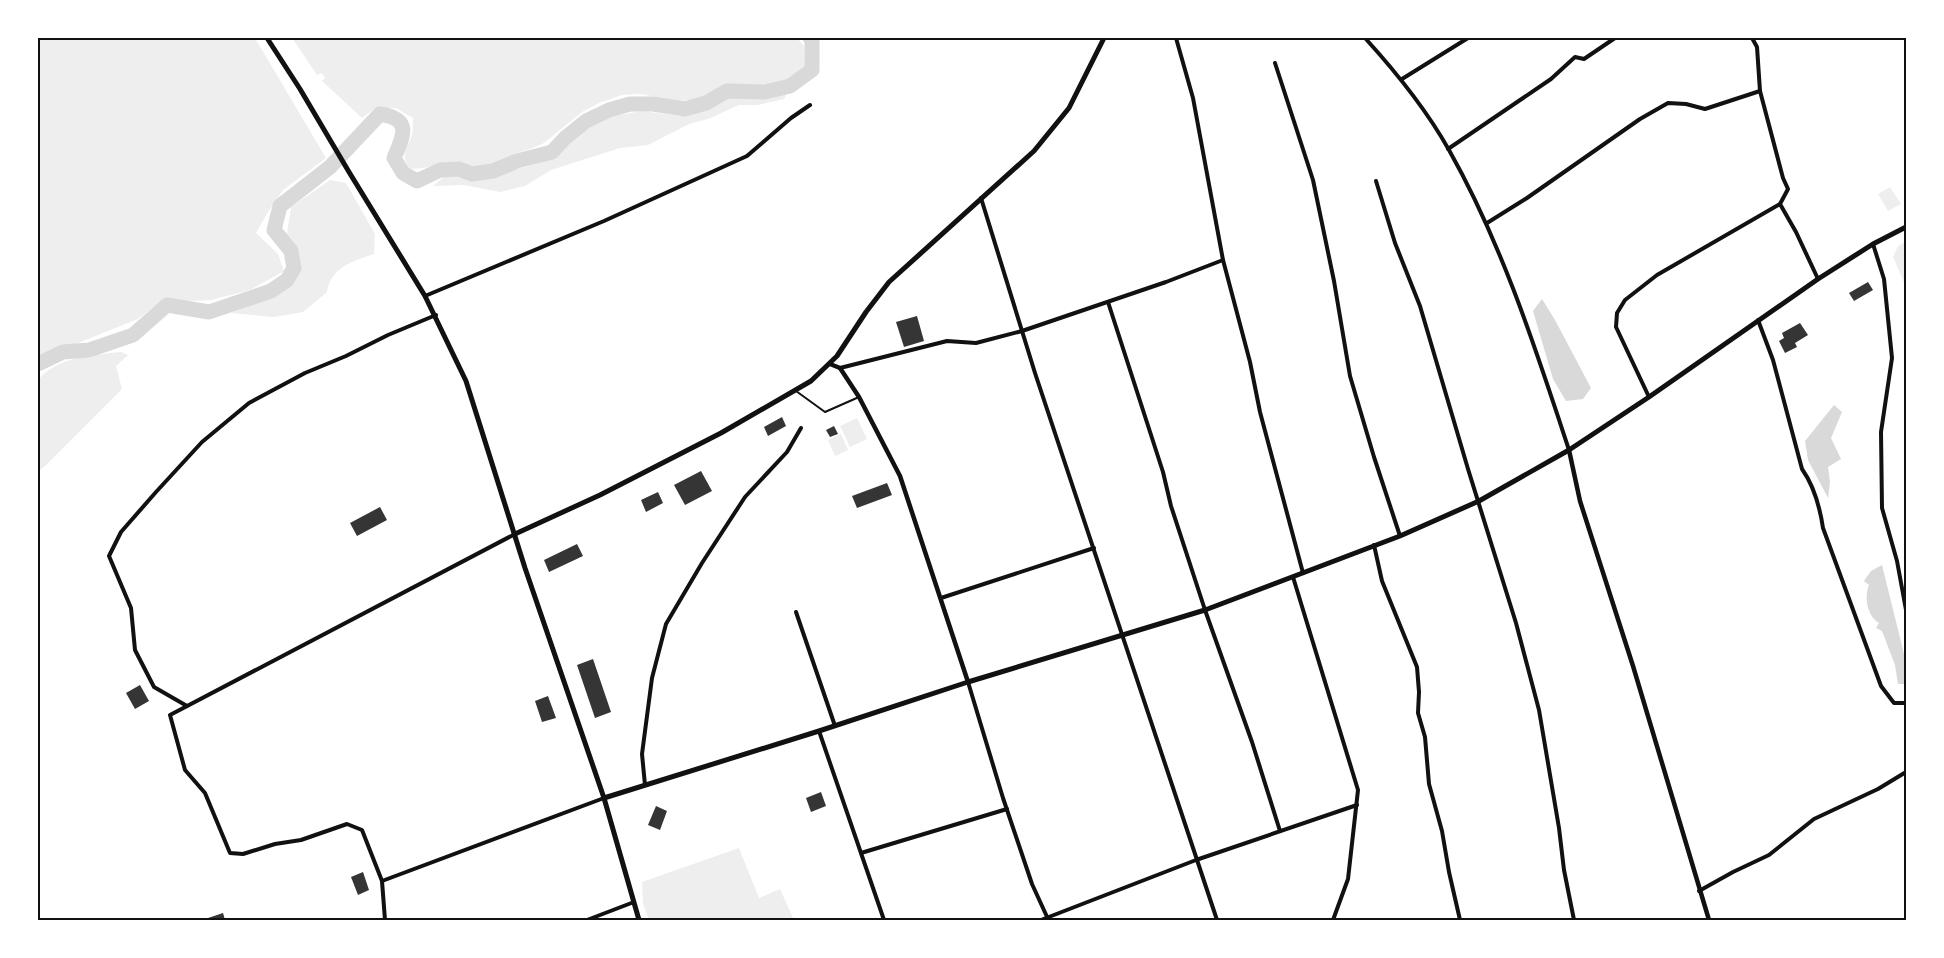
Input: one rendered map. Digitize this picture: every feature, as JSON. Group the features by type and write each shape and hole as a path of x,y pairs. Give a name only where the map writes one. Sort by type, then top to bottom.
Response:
{"main road":[{"path":"267,38 300,88 336,151 425,296 436,315 466,381 515,534 604,798 639,920"},
{"path":"515,534 600,495 713,437 811,381 830,364 889,282 1034,151 1055,127 1069,108 1104,38"},
{"path":"604,798 818,732 968,682 1205,610 1400,536 1479,502 1569,450 1649,397 1818,279 1873,244 1906,227"}],"street":[{"path":"1176,38 1193,98 1223,260 1250,362 1260,412 1303,573"},
{"path":"1365,38 1402,79 1448,148 1487,223 1519,302 1569,450 1580,501 1633,666 1709,920"},
{"path":"1402,79 1468,38"},
{"path":"1448,148 1551,79 1575,56 1584,59 1615,38"},
{"path":"1649,397 1616,327 1617,312 1626,300 1657,275 1780,204 1788,189 1783,178 1760,92 1756,47 1752,38"},
{"path":"1274,63 1313,180 1334,281 1350,376 1400,536"},
{"path":"1487,223 1527,198 1640,119 1668,103 1686,104 1705,109 1760,92"},
{"path":"425,296 620,214 747,156 791,118 810,105"},
{"path":"1376,181 1395,243 1420,306 1516,623 1540,710 1564,870 1574,920"},
{"path":"981,198 1022,332 1217,920"},
{"path":"1780,204 1796,232 1818,279"},
{"path":"1873,244 1884,279 1892,358 1881,432 1882,508 1897,561 1906,610"},
{"path":"840,368 948,341 976,343 1022,332 1223,260"},
{"path":"1108,302 1163,472 1171,506 1205,610 1252,742 1280,831"},
{"path":"187,706 154,687 135,650 131,608 109,556 121,532 202,442 249,403 306,372 436,315"},
{"path":"1758,320 1775,367 1802,469 1810,480 1821,514 1823,528 1881,686 1894,703 1906,703"},
{"path":"830,364 840,368 859,397 900,476 1032,884 1048,919"},
{"path":"645,785 642,754 652,678 666,624 702,563 745,497 787,452 801,428"},
{"path":"384,920 382,881 362,830 347,824 301,840 275,844 243,854 230,852 205,792 185,770 170,715 515,534"},
{"path":"1374,546 1382,580 1417,667 1418,713 1425,737 1429,784 1442,831 1460,920"},
{"path":"941,598 1094,548"},
{"path":"1293,577 1358,790 1348,879 1333,920"},
{"path":"796,612 835,726"},
{"path":"818,732 884,920"},
{"path":"1699,891 1768,855 1814,819 1878,789 1906,772"},
{"path":"382,881 604,798"},
{"path":"1041,920 1048,919 1196,860 1357,805"},
{"path":"861,854 1007,809"},
{"path":"587,920 634,902"}],"lane":[{"path":"795,390 824,412 859,397"}],"shaded area":[{"path":"38,38 255,38 326,158 283,190 256,233 278,254 284,271 250,290 211,300 160,302 138,319 38,359"},
{"path":"292,38 797,38 804,46 805,68 787,82 740,89 730,87 718,89 700,99 679,101 640,94 622,95 599,103 582,112 544,143 511,155 486,168 444,163 409,169 406,164 405,155 412,135 413,118 396,108 374,109 362,118 322,81 325,78 322,73 317,75"},
{"path":"788,91 784,99 757,105 739,105 708,119 689,124 648,145 620,148 551,170 525,186 500,192 464,185 433,186 447,174 470,178 489,177 533,165 558,155 586,128 613,116 642,111 679,116 730,97"},
{"path":"330,180 346,183 375,234 374,254 344,266 333,276 327,292 303,312 274,317 231,313 270,297 300,270 287,234 291,207"},
{"path":"1890,187 1901,204 1888,211 1878,194"},
{"path":"1906,241 1906,287 1893,257 1898,246"},
{"path":"1542,299 1591,388 1583,399 1566,401 1553,379 1533,311"},
{"path":"121,352 128,355 116,366 122,389 38,471 38,380 55,366 76,358"},
{"path":"1834,405 1842,412 1831,438 1841,459 1828,467 1830,482 1828,498 1808,460 1805,441"},
{"path":"857,418 867,439 850,447 840,426"},
{"path":"841,434 848,450 835,456 828,440"},
{"path":"1882,565 1906,662 1906,684 1898,684 1895,665 1882,631 1876,628 1879,623 1869,611 1867,595 1869,585 1864,581 1871,571"},
{"path":"739,848 759,898 780,889 794,920 757,920 756,918 749,920 649,920 643,904 642,882"}],"building":[{"path":"1868,282 1873,290 1854,301 1849,293"},
{"path":"917,316 924,341 904,347 896,322"},
{"path":"1800,323 1808,335 1795,343 1797,347 1785,353 1779,341 1784,338 1782,333"},
{"path":"782,417 786,426 768,436 764,427"},
{"path":"834,426 838,434 830,437 826,430"},
{"path":"701,471 712,491 685,505 674,485"},
{"path":"887,483 892,495 857,508 852,496"},
{"path":"658,492 663,503 646,512 641,500"},
{"path":"380,507 387,520 357,536 350,523"},
{"path":"577,544 583,556 549,572 544,560"},
{"path":"593,659 611,712 595,718 577,665"},
{"path":"140,685 149,701 135,709 126,693"},
{"path":"548,696 556,718 542,722 535,701"},
{"path":"821,792 826,806 811,812 806,798"},
{"path":"656,806 667,811 660,830 648,825"},
{"path":"363,872 369,890 358,895 351,877"},
{"path":"223,913 225,920 202,920"}],"waterway":[{"path":"38,364 63,352 89,350 133,335 167,305 209,312 271,291 287,280 294,268 291,251 274,230 280,206 330,167 380,114 390,116 401,124 403,129 401,142 394,158 403,173 417,181 440,170 459,169 472,174 493,171 517,161 552,152 565,138 586,121 609,110 630,104 653,104 685,109 706,103 727,91 765,92 790,86 812,70 812,39 810,38"}]}
